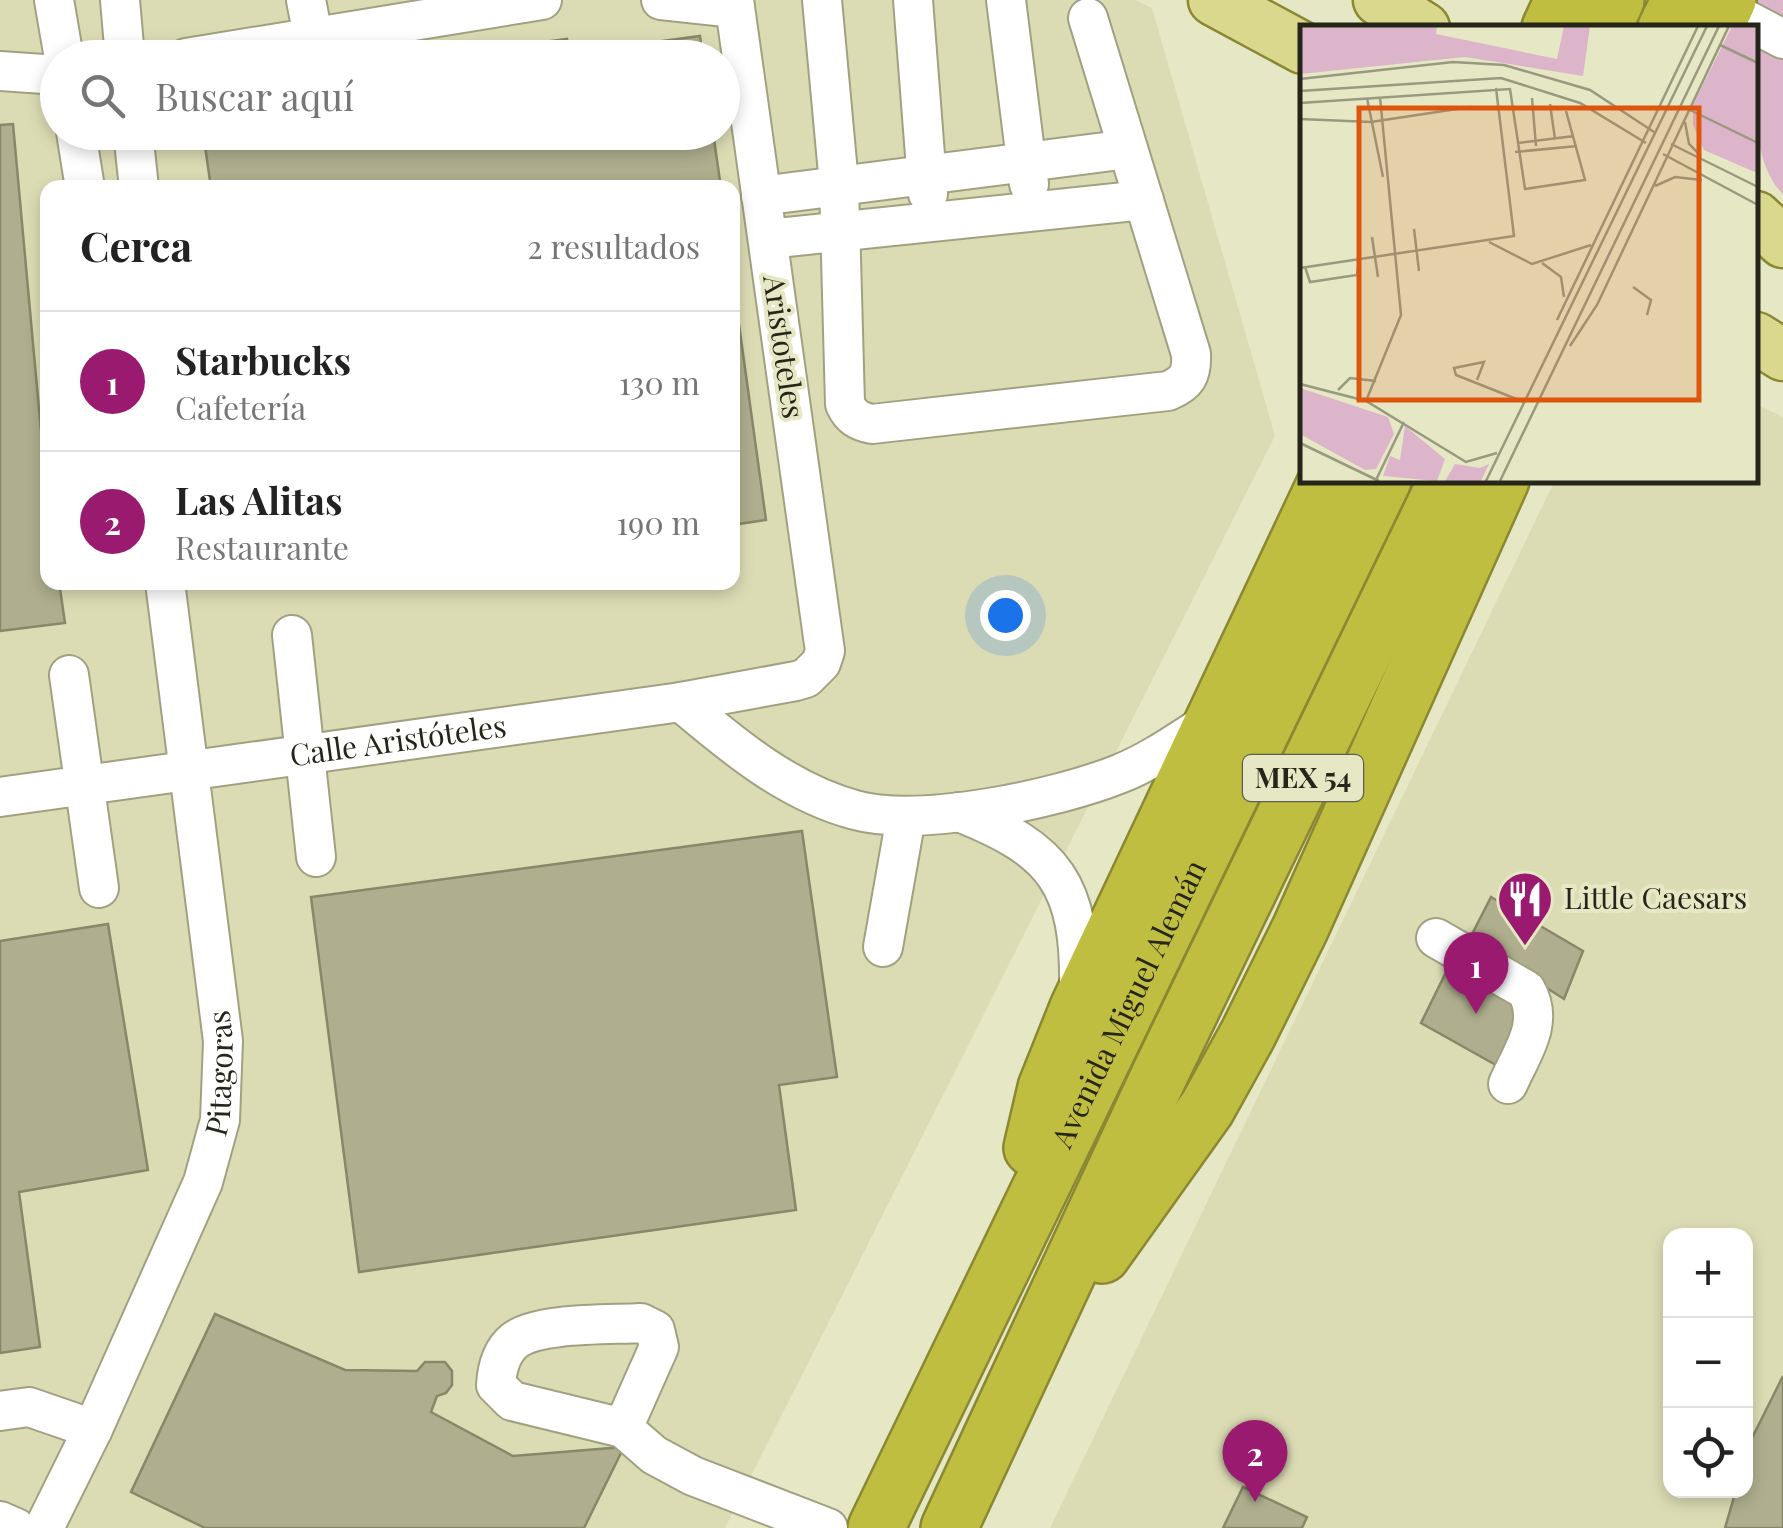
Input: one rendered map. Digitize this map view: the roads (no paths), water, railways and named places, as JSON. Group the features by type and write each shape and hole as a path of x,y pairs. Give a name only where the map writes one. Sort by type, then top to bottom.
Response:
{"highway":[{"path":"1551,25 1563,0"},
{"path":"1604,25 1616,0"},
{"path":"1673,25 1712,9"},
{"path":"876,1528 1003,1262 1046,1088 1092,1030 1218,716 1326,482"},
{"name":"Avenida Miguel Alemán","path":"1092,1030 1382,482"},
{"name":"Avenida Miguel Alemán","path":"949,1528 1159,1076 1446,482"},
{"path":"1044,1328 1128,1222 1184,1143 1248,1034 1300,929 1500,482"}],"main road":[{"path":"1214,0 1300,46"},
{"path":"1378,0 1419,25"},
{"path":"1758,218 1783,242"},
{"path":"1758,258 1783,272"},
{"path":"1758,339 1783,355"},
{"path":"1758,371 1783,376"}],"lane":[{"path":"54,0 61,40"},
{"path":"120,0 123,40"},
{"path":"242,40 310,18 542,0"},
{"path":"661,0 735,4"},
{"path":"822,0 839,184 844,404 858,421 887,424 1168,391 1187,380 1192,370 1191,354 1088,18"},
{"path":"913,0 930,222"},
{"path":"1006,0 1032,212"},
{"name":"Aristoteles","path":"735,4 740,40"},
{"path":"1712,9 1750,25"},
{"path":"1758,28 1783,39"},
{"name":"Aristoteles","path":"740,41 825,651 815,671 796,681"},
{"path":"0,71 40,74"},
{"path":"761,196 1128,149"},
{"path":"79,150 84,180"},
{"path":"135,150 138,180"},
{"path":"768,238 1144,200"},
{"name":"Pitagoras","path":"44,1528 93,1429 203,1182 220,1120 224,1041 166,590"},
{"path":"292,634 316,856"},
{"path":"69,675 100,888"},
{"name":"Calle Aristóteles","path":"1,797 681,702 796,681"},
{"path":"681,702 736,749 786,780 855,810 906,817 959,812 1074,788 1118,774 1149,760 1218,716"},
{"path":"0,807 1,797"},
{"path":"959,812 1028,845 1063,886 1076,917 1092,1030"},
{"path":"884,947 906,817"},
{"path":"1436,938 1526,990 1534,1005 1535,1023 1508,1084"},
{"path":"0,1411 29,1407 93,1429"},
{"path":"623,1428 654,1456 693,1476 828,1528"},
{"path":"0,1521 16,1528"}],"place":[{"name":"Little Caesars","path":"1525,948"},
{"name":"Starbucks","path":"1476,1014"},
{"name":"Las Alitas","path":"1255,1502"}]}
